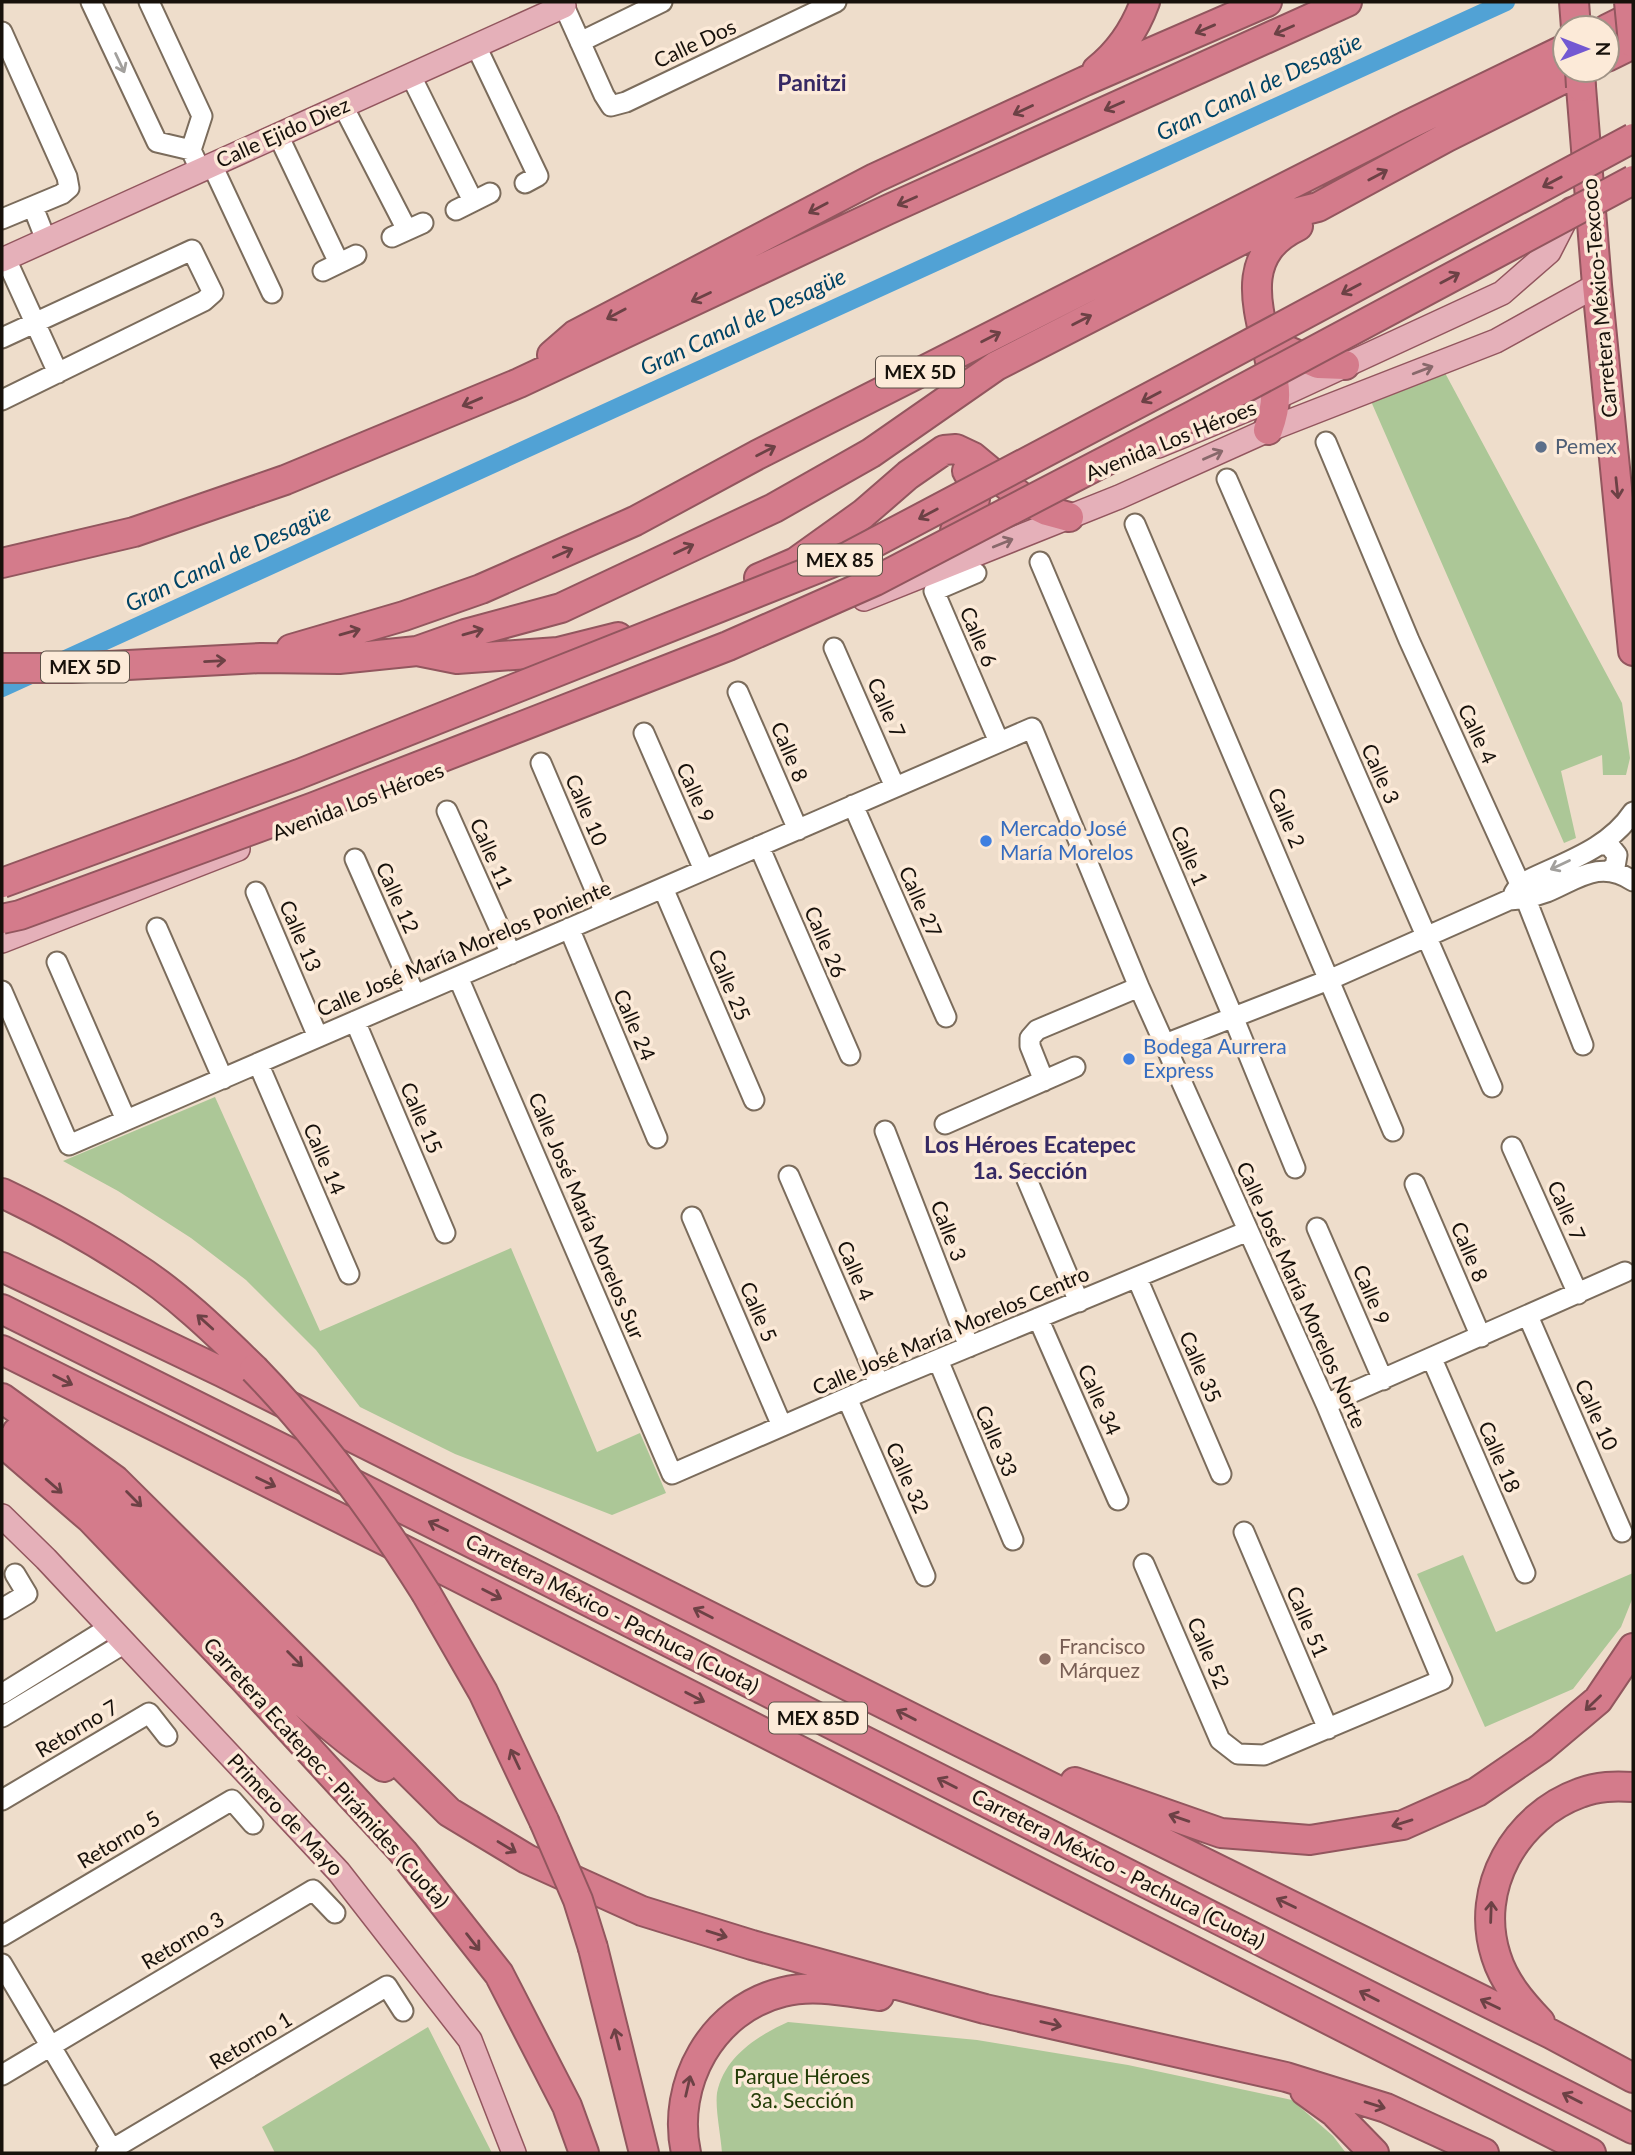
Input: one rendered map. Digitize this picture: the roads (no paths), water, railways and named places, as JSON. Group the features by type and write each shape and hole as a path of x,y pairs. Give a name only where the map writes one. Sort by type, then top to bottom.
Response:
{"highway":[{"path":"1085,81 1111,59 1125,42 1139,19 1145,2"},
{"path":"519,383 575,335 875,178 1085,81 1267,2"},
{"path":"2,563 134,533 285,480 519,383 900,204 1347,2"},
{"path":"1629,2 1633,43"},
{"name":"MEX 5D","path":"2,667 169,664 261,658 404,616 481,589 635,521 873,396 1406,126 1551,56"},
{"path":"261,658 339,659 417,651 465,634 561,608 774,508 909,434 933,410 996,366 1026,349 1294,213 1318,207 1447,137 1563,84"},
{"name":"Carretera México-Texcoco","path":"1582,84 1597,285 1633,651"},
{"name":"MEX 85","path":"2,883 299,774 849,556 1633,138"},
{"name":"MEX 85","path":"2,919 20,915 314,807 702,656 875,581 1194,415 1633,180"},
{"path":"1268,430 1275,398 1272,369 1260,323 1257,298 1263,258 1278,237 1304,223 1318,207"},
{"path":"1260,323 1274,341 1292,355 1318,364 1345,365"},
{"path":"909,434 944,450 964,467 975,482 976,495 970,515 955,531"},
{"path":"908,475 909,434"},
{"path":"417,651 457,659 558,652 608,641 796,562 863,514 908,475 944,450 956,449 973,457 1026,501 1069,517"},
{"path":"2,1193 131,1264 202,1318 282,1398 334,1458 385,1528 483,1692 578,1900 593,1948 644,2153"},
{"path":"2,1267 222,1372 960,1742 1551,2034 1633,2078"},
{"name":"Carretera México - Pachuca (Cuota)","path":"2,1309 530,1572 1633,2129"},
{"name":"Carretera México - Pachuca (Cuota)","path":"2,1350 450,1573 1591,2153"},
{"path":"2,1398 115,1480 447,1810"},
{"path":"2,1421 49,1455 108,1504 304,1704 361,1751 447,1810 527,1859 642,1911 768,1950 985,2009 1286,2077 1386,2108 1484,2153"},
{"name":"Carretera Ecatepec - Pirámides (Cuota)","path":"2,1442 91,1519 244,1679 402,1853 499,1974 567,2106 584,2153"},
{"path":"960,1742 1221,1833 1310,1840 1403,1825 1477,1792 1541,1748 1598,1700 1633,1648"},
{"path":"1551,2034 1516,1996 1495,1955 1490,1906 1495,1882 1506,1855 1525,1828 1546,1810 1582,1792 1599,1788 1633,1787"},
{"path":"686,2153 682,2120 692,2071 717,2031 744,2008 783,1991 818,1989 985,2009"},
{"path":"1286,2077 1334,2112 1374,2153"}],"main road":[{"name":"Calle Ejido Diez","path":"4,259 201,162 278,135 563,4"},
{"name":"Avenida Los Héroes","path":"714,663 823,590 955,531 1275,398 1502,293 1549,252 1589,176"},
{"name":"Avenida Los Héroes","path":"2,941 714,663 832,612 1069,517 1268,430 1496,341 1597,285"},
{"name":"Primero de Mayo","path":"2,1516 46,1559 339,1872 470,2040 514,2153"}],"street":[{"path":"91,2 157,142 201,162"},
{"path":"149,2 202,116 201,162 272,293"},
{"path":"563,4 580,42 662,2"},
{"name":"Calle Dos","path":"580,42 611,106 626,102 836,2"},
{"path":"2,32 67,177 69,188 62,194 2,219"},
{"path":"476,46 538,176 525,183"},
{"path":"411,76 473,201"},
{"path":"343,106 407,230"},
{"path":"278,135 339,263"},
{"path":"33,207 46,240"},
{"path":"2,338 192,250 214,293 204,301 2,400"},
{"path":"4,259 58,373"},
{"name":"Calle 4","path":"1326,443 1583,1045"},
{"name":"Calle 3","path":"1227,479 1492,1087"},
{"name":"Calle 2","path":"1135,524 1394,1130"},
{"name":"Calle 1","path":"1040,562 1295,1168"},
{"name":"Calle 6","path":"976,573 934,591 999,742"},
{"name":"Calle 7","path":"834,648 895,787"},
{"name":"Calle 8","path":"738,692 797,830"},
{"name":"Calle José María Morelos Poniente","path":"2,991 69,1145 1032,728"},
{"name":"Calle José María Morelos Norte","path":"1032,728 1139,987 1326,1405 1442,1680 1264,1755 1238,1754"},
{"name":"Calle 9","path":"644,733 704,870"},
{"name":"Calle 10","path":"541,763 605,913"},
{"name":"Calle 27","path":"853,805 946,1017"},
{"name":"Calle 11","path":"447,811 511,954"},
{"path":"1165,1044 1331,979 1519,894 1600,845 1618,831 1633,812"},
{"path":"1600,845 1613,847 1618,855 1615,867 1608,871"},
{"name":"Calle 26","path":"759,846 850,1055"},
{"name":"Calle 12","path":"355,859 415,995"},
{"path":"1519,894 1544,893 1590,872 1608,871 1633,881"},
{"name":"Calle 25","path":"663,888 754,1100"},
{"name":"Calle 13","path":"256,892 318,1037"},
{"path":"157,928 223,1079"},
{"name":"Calle 24","path":"569,929 657,1138"},
{"path":"57,962 126,1120"},
{"name":"Calle José María Morelos Sur","path":"458,977 672,1474"},
{"path":"1044,1081 1030,1046 1030,1038 1037,1030 1139,987"},
{"name":"Calle 15","path":"355,1021 445,1233"},
{"name":"Calle 14","path":"258,1063 349,1274"},
{"path":"946,1124 1075,1067"},
{"name":"Calle 3","path":"885,1130 969,1347"},
{"name":"Calle 7","path":"1512,1147 1578,1294"},
{"path":"1025,1175 1079,1302"},
{"name":"Calle 4","path":"789,1176 879,1384"},
{"name":"Calle 8","path":"1415,1184 1481,1338"},
{"name":"Calle 5","path":"692,1217 782,1426"},
{"name":"Calle 9","path":"1317,1228 1383,1380"},
{"name":"Calle José María Morelos Centro","path":"672,1474 879,1384 1248,1231"},
{"path":"1326,1405 1625,1272"},
{"name":"Calle 35","path":"1138,1278 1221,1474"},
{"name":"Calle 10","path":"1528,1316 1622,1532"},
{"name":"Calle 34","path":"1038,1318 1118,1500"},
{"name":"Calle 18","path":"1432,1359 1525,1573"},
{"name":"Calle 33","path":"938,1360 1013,1540"},
{"name":"Calle 32","path":"847,1398 925,1576"},
{"name":"Calle 51","path":"1244,1532 1328,1729"},
{"name":"Calle 52","path":"1144,1564 1220,1740 1238,1754"},
{"path":"2,1609 27,1594 15,1574"},
{"path":"2,1693 53,1663 117,1635"},
{"path":"2,1717 64,1680 117,1635"},
{"path":"53,1663 64,1680"},
{"name":"Retorno 7","path":"2,1800 149,1713 167,1735"},
{"name":"Retorno 5","path":"2,1936 232,1800 253,1824"},
{"name":"Retorno 3","path":"50,2046 313,1891 335,1913"},
{"path":"2,1964 111,2152"},
{"name":"Retorno 1","path":"111,2152 387,1986 403,2011"},
{"path":"2,2074 50,2046"}],"waterway":[{"name":"Gran Canal de Desagüe","path":"2,688 1506,2"}],"place":[{"name":"Pemex","path":"1541,447"},
{"name":"Mercado José María Morelos","path":"986,841"},
{"name":"Bodega Aurrera Express","path":"1129,1059"},
{"name":"Francisco Márquez","path":"1045,1659"}],"district":[{"name":"Panitzi","path":"812,83"},
{"name":"Los Héroes Ecatepec 1a. Sección","path":"1030,1158"}],"park label":[{"name":"Parque Héroes 3a. Sección","path":"802,2089"}]}
